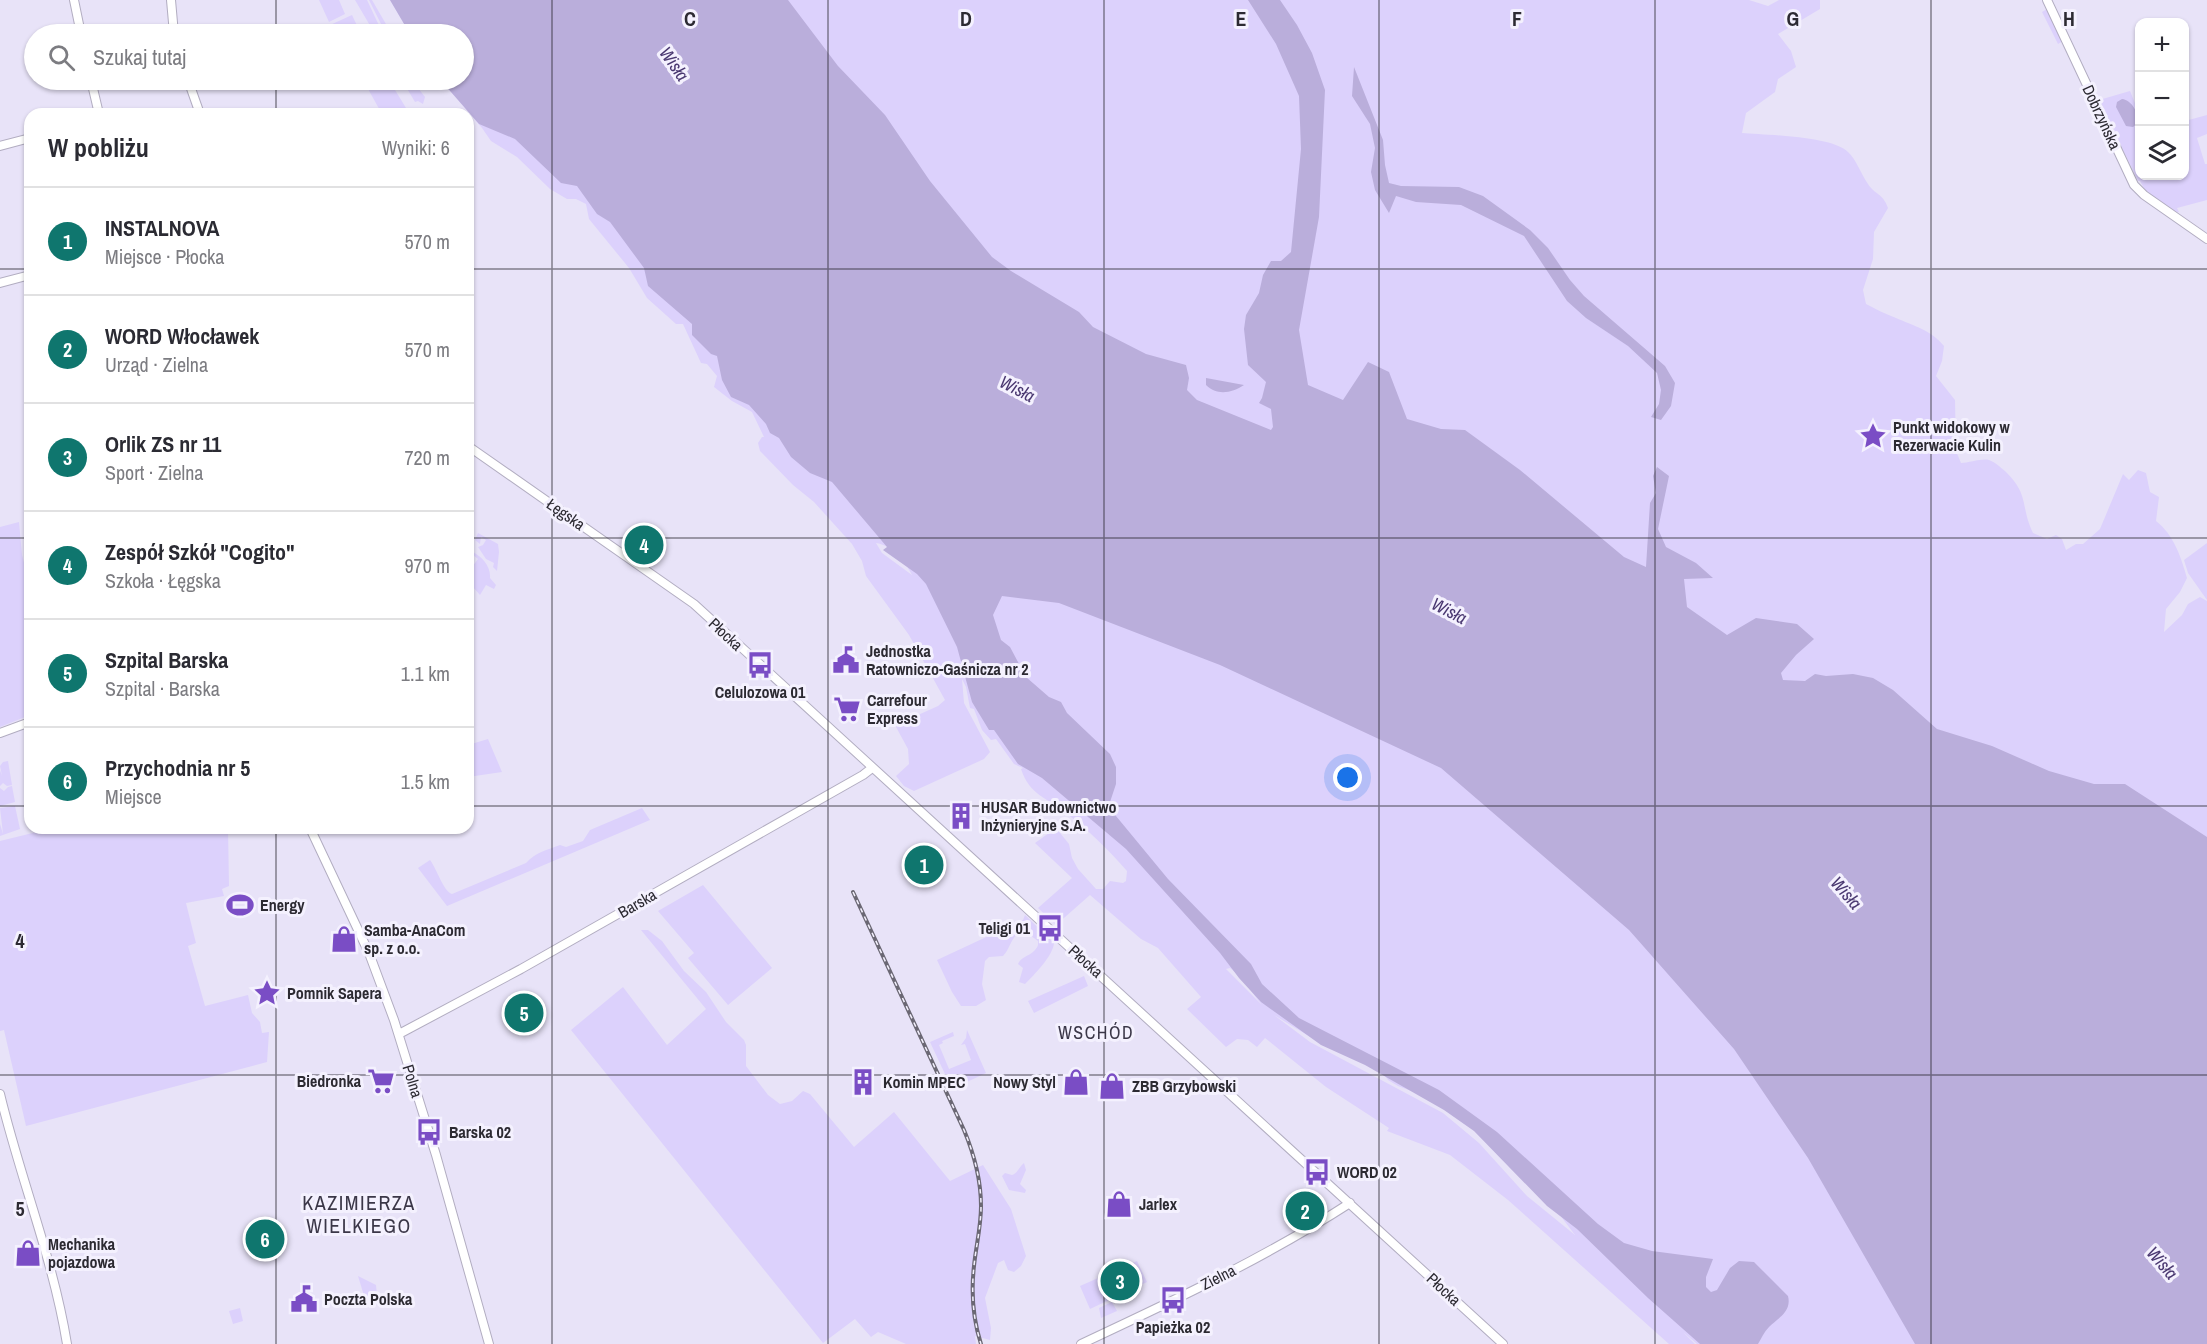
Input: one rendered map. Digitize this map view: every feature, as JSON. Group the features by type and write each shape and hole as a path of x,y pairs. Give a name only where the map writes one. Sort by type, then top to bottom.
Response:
{"street":[{"path":"74,0 79,24"},
{"path":"171,0 173,24"},
{"name":"Dobrzyńska","path":"2047,0 2134,185 2144,195 2207,239"},
{"path":"93,90 98,108"},
{"path":"192,90 198,108"},
{"path":"0,146 24,140"},
{"path":"0,283 24,277"},
{"name":"Łęgska","path":"474,450 664,582"},
{"name":"Płocka","path":"664,582 694,604 1503,1344"},
{"path":"0,733 24,724"},
{"name":"Barska","path":"399,1034 521,969 872,768"},
{"name":"Polna","path":"313,834 367,949 399,1034 489,1344"},
{"path":"0,1094 55,1283 67,1344"},
{"name":"Zielna","path":"1082,1344 1212,1281 1310,1228 1350,1203"}],"shaded area":[{"path":"319,0 339,0 345,14 329,22"},
{"path":"355,0 367,0 378,24 369,24"},
{"path":"369,0 372,0 386,24 381,24"},
{"path":"390,0 1749,0 1768,6 1779,0 1820,0 1820,9 1778,34 1791,51 1796,67 1778,79 1775,92 1746,113 1742,133 1814,139 1840,147 1851,155 1868,184 1884,199 1888,208 1874,232 1873,259 1863,290 1866,304 1922,329 1944,346 1942,361 1936,376 1955,400 1956,451 1961,463 1986,460 1999,466 2018,487 2033,533 2047,539 2056,535 2062,539 2066,550 2076,544 2083,544 2100,529 2123,474 2129,480 2138,470 2146,473 2150,492 2159,497 2156,521 2172,540 2187,578 2180,592 2166,609 2164,632 2182,615 2188,604 2200,597 2207,601 2207,1344 1697,1344 1683,1332 1695,1344 1669,1344 1508,1200 1450,1155 1387,1131 1389,1128 1326,1087 1265,1038 1257,1047 1248,1040 1237,1039 1226,1047 1187,1009 1201,997 1158,948 1141,939 1090,895 1056,925 1038,908 1072,878 1035,843 1056,828 1069,844 1072,858 1078,869 1096,889 1103,889 1110,881 1123,883 1126,881 1127,871 1082,826 1034,791 1025,778 1021,769 1023,768 1014,764 996,739 991,740 982,730 974,709 970,708 962,679 964,703 990,752 984,759 914,791 904,786 896,776 909,764 908,749 896,727 938,706 945,700 909,635 866,576 862,561 852,544 814,502 793,485 760,451 758,443 764,437 752,412 732,401 714,387 717,376 707,364 701,363 683,324 676,324 647,298 629,268 589,219 586,204 576,199 567,199 550,189 517,157 491,141 474,119 474,108 465,108 450,90 474,90 474,24 404,24","holes":["876,543 882,544 897,554 912,575 882,553","1230,968 1239,976 1262,1005 1226,969","1274,1015 1307,1035 1383,1073 1388,1080 1398,1086 1425,1096 1489,1141 1550,1202 1575,1235 1527,1196 1479,1143 1443,1113 1310,1042"]},
{"path":"2047,9 2063,41 2058,44 2042,12"},
{"path":"352,15 356,24 332,24"},
{"path":"369,90 395,90 406,108 379,108"},
{"path":"408,90 420,90 425,97 423,104 415,102"},
{"path":"2130,91 2135,103 2135,175 2099,100"},
{"path":"2207,115 2207,134 2197,138 2205,164 2207,164 2207,200 2177,208 2179,212 2175,212 2145,190 2138,181 2189,180 2189,120"},
{"path":"19,522 24,562 24,717 0,727 0,527"},
{"path":"478,533 498,544 497,571 493,567 494,563 486,559 478,547 486,540 481,537 480,544 475,540"},
{"path":"2207,543 2207,600 2188,573 2184,560"},
{"path":"474,553 485,562 490,578 496,585 494,589 486,585 480,595 474,588 474,564 478,559"},
{"path":"488,739 502,772 474,776 474,743"},
{"path":"8,761 12,785 7,786 3,783 0,786 0,770 2,776 0,766 3,762"},
{"path":"12,786 15,802 0,806 0,788 4,791"},
{"path":"15,806 20,829 0,836 0,824 3,834 0,808"},
{"path":"642,808 650,820 447,906 418,868 430,860 446,889 452,894 526,863 546,850 560,845 566,847 583,841 590,830"},
{"path":"29,834 228,834 229,886 222,889 224,896 186,903 196,943 188,946 205,1006 248,995 252,1013 260,1022 262,1033 269,1032 267,1062 26,1126 4,1030 0,1031 0,841"},
{"path":"703,885 772,968 728,1005 688,958 694,953 658,911"},
{"path":"1025,915 1054,943 1047,959 1025,984 1019,982 1023,968 1018,964 1036,949 1038,941 1027,933 1018,933 1003,956 989,957 985,961 982,984 986,1000 976,1006 961,1006 937,960 1023,920"},
{"path":"641,930 648,930 662,941 684,971 706,992 726,1022 744,1040 746,1066 768,1095 780,1104 792,1101 803,1091 810,1094 854,1147 894,1112 950,1181 983,1165 1011,1209 1026,1256 1021,1266 1014,1272 1008,1270 1004,1260 998,1263 985,1298 991,1328 990,1340 975,1336 976,1344 906,1344 878,1332 871,1337 855,1319 823,1343 571,1030 623,987 667,1045 706,1009"},
{"path":"1084,976 1088,986 1034,1013 1028,1001"},
{"path":"967,1030 986,1073 952,1089 930,1042 953,1032 954,1036 942,1041 943,1043 939,1045 949,1069 971,1060 965,1044 961,1045 966,1038"},
{"path":"1024,1163 1026,1170 1020,1184 1026,1190 1025,1193 1009,1190 1002,1176 1005,1173 1014,1174"},
{"path":"1137,1261 1147,1282 1090,1309 1080,1286"},
{"path":"358,1276 376,1285 377,1295 365,1299"},
{"path":"1112,1302 1117,1311 1101,1318 1099,1308"},
{"path":"240,1308 243,1321 233,1324 229,1311"}],"water":[{"name":"Wisła","path":"390,0 788,0 838,66 885,115 930,181 992,257 1079,312 1093,327 1146,354 1186,365 1189,378 1187,390 1197,400 1271,430 1273,427 1271,409 1259,403 1266,382 1248,365 1244,329 1246,315 1259,293 1263,275 1271,261 1281,261 1291,252 1301,149 1299,96 1276,44 1248,0 1280,0 1312,53 1325,90 1319,217 1299,330 1308,385 1343,400 1368,362 1389,372 1407,419 1441,429 1465,430 1520,470 1624,557 1646,567 1650,503 1656,493 1653,476 1657,467 1669,476 1658,529 1666,547 1696,563 1713,578 1684,579 1687,607 1727,635 1756,618 1797,624 1814,639 1781,673 1783,680 1805,681 1815,674 1826,676 1853,674 1873,678 1893,690 1937,729 1992,746 2049,771 2094,784 2125,784 2207,837 2207,1344 1915,1344 1808,1158 1734,1049 1629,930 1441,768 1220,665 1059,603 1002,596 993,615 1001,640 1010,647 1026,677 1049,697 1061,702 1067,713 1110,754 1116,767 1116,784 1109,805 1116,816 1168,879 1251,964 1262,984 1299,1018 1439,1090 1497,1132 1598,1224 1624,1243 1652,1251 1713,1259 1706,1277 1706,1287 1711,1292 1717,1290 1730,1268 1739,1261 1754,1262 1788,1296 1789,1302 1786,1310 1767,1329 1758,1344 1700,1344 1648,1298 1577,1229 1547,1206 1474,1131 1444,1110 1365,1065 1321,1045 1261,1002 1126,849 1042,778 1018,764 994,730 989,730 972,702 957,647 926,584 917,574 883,550 887,547 832,482 810,473 791,457 779,438 770,433 766,424 749,405 731,397 722,380 717,356 711,354 692,335 692,324 648,286 644,268 610,222 597,214 577,186 561,183 515,139 479,124 474,118 474,108 465,108 449,90 474,90 474,24 404,24"},
{"path":"1354,67 1383,140 1389,183 1401,186 1459,187 1483,196 1530,230 1548,248 1584,296 1665,366 1675,383 1671,406 1661,420 1651,417 1659,404 1661,390 1657,373 1628,346 1586,318 1567,301 1524,236 1461,205 1416,202 1396,196 1389,213 1375,190 1371,172 1375,148 1370,124 1352,96"},
{"path":"2122,99 2132,104 2135,110 2133,127 2126,126 2116,107 2117,102"},
{"path":"1206,378 1244,385 1235,390 1220,392 1206,385"}],"railway":[{"path":"853,892 964,1130 974,1158 981,1206 973,1296 974,1315 981,1344"}],"place":[{"name":"Punkt widokowy w Rezerwacie Kulin","path":"1873,436"},
{"name":"Zespół Szkół \"Cogito\"","path":"644,545"},
{"name":"Jednostka Ratowniczo-Gaśnicza nr 2","path":"846,660"},
{"name":"Celulozowa 01","path":"760,665"},
{"name":"Carrefour Express","path":"847,709"},
{"name":"HUSAR Budownictwo Inżynieryjne S.A.","path":"961,816"},
{"name":"INSTALNOVA","path":"924,865"},
{"name":"Energy","path":"240,905"},
{"name":"Teligi 01","path":"1050,928"},
{"name":"Samba-AnaCom sp. z o.o.","path":"344,939"},
{"name":"Pomnik Sapera","path":"267,993"},
{"name":"Szpital Barska","path":"524,1013"},
{"name":"Biedronka","path":"381,1081"},
{"name":"Komin MPEC","path":"863,1082"},
{"name":"Nowy Styl","path":"1076,1082"},
{"name":"ZBB Grzybowski","path":"1112,1086"},
{"name":"Barska 02","path":"429,1132"},
{"name":"WORD 02","path":"1317,1172"},
{"name":"Jarlex","path":"1119,1204"},
{"name":"WORD Włocławek","path":"1305,1211"},
{"name":"Przychodnia nr 5","path":"265,1239"},
{"name":"Mechanika pojazdowa","path":"28,1253"},
{"name":"Orlik ZS nr 11","path":"1120,1281"},
{"name":"Poczta Polska","path":"304,1299"},
{"name":"Papieżka 02","path":"1173,1300"}],"district":[{"name":"WSCHÓD","path":"1096,1033"},
{"name":"KAZIMIERZA WIELKIEGO","path":"359,1214"}]}
